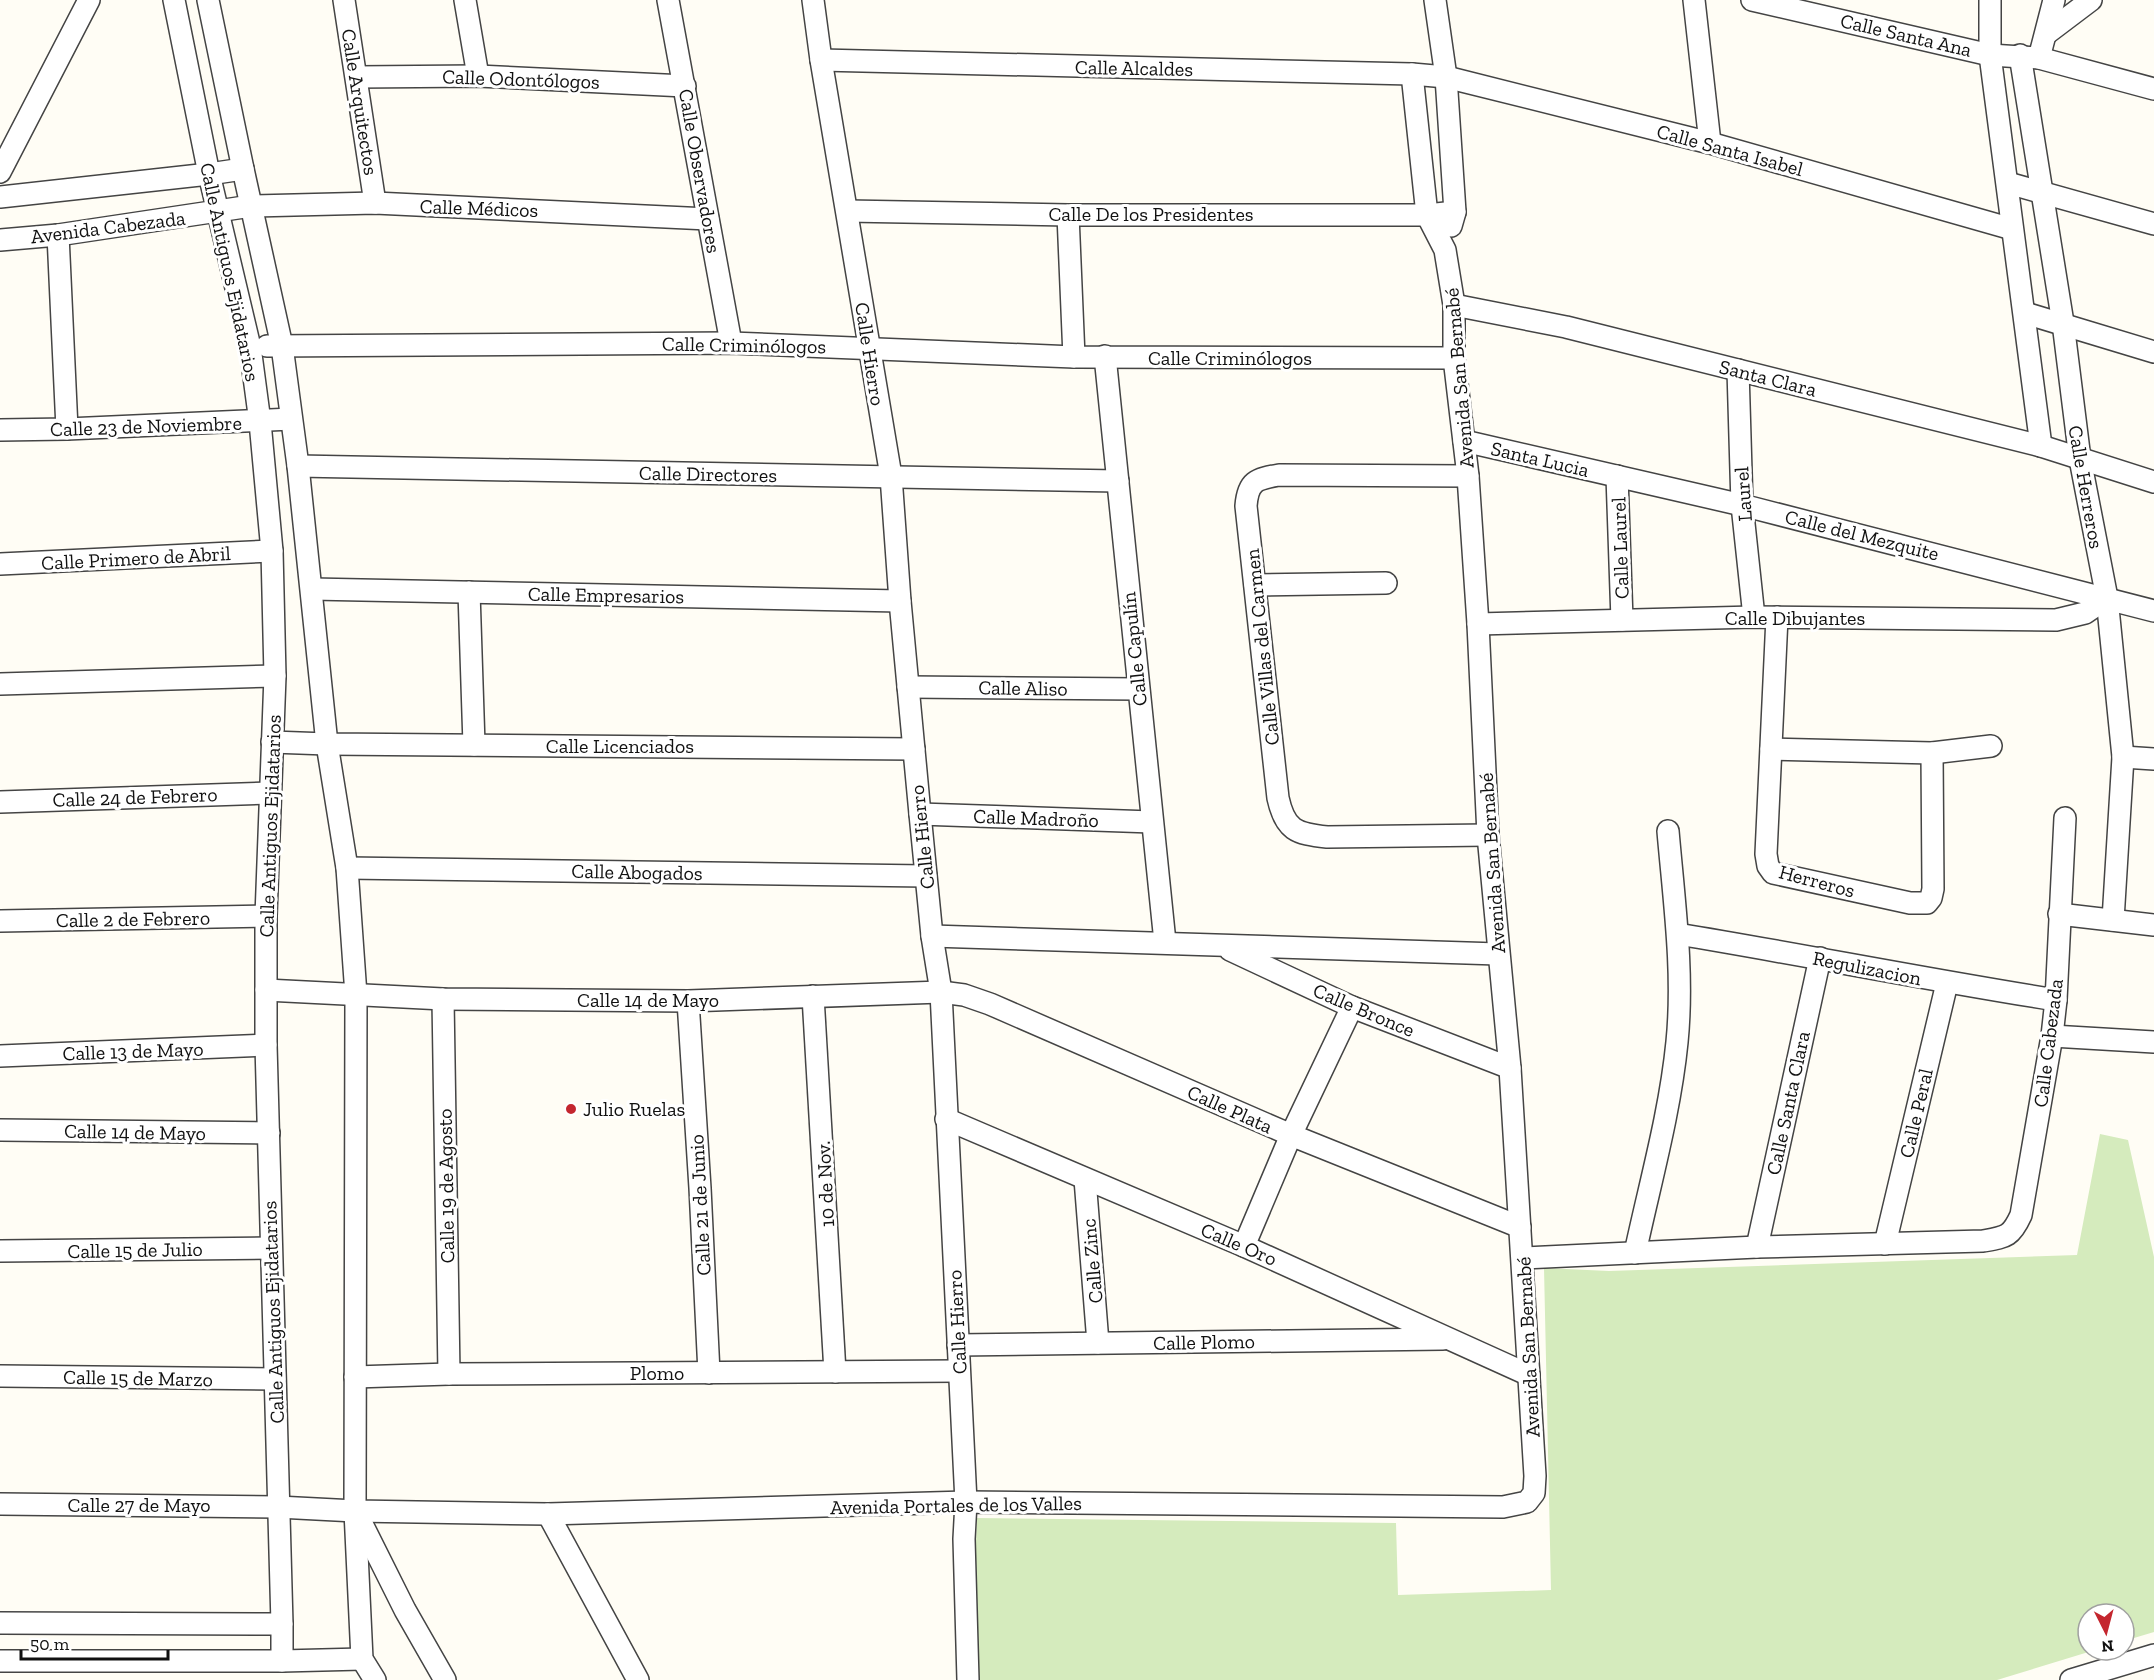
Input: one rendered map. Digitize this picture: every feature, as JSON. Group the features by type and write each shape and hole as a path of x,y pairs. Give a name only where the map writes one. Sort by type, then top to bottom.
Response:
{"street":[{"path":"0,172 89,0"},
{"name":"Calle Antiguos Ejidatarios","path":"174,0 209,174 250,347 260,422 272,551 274,676 266,916 266,1045 282,1661"},
{"name":"Calle Antiguos Ejidatarios","path":"208,0 282,346 312,589 327,744 347,868 356,995 355,1512 362,1659 375,1680"},
{"name":"Calle Arquitectos","path":"344,0 375,203"},
{"path":"465,0 478,75"},
{"name":"Calle Observadores","path":"668,0 731,343"},
{"name":"Calle Hierro","path":"813,0 821,60 891,476 900,601 926,876 941,992 966,1502 964,1539 968,1680"},
{"name":"Avenida San Bernabé","path":"1435,0 1446,77 1455,212 1445,250"},
{"path":"1694,0 1710,143"},
{"name":"Calle Santa Ana","path":"1752,0 1990,55 2030,57 2154,88"},
{"name":"Calle Herreros","path":"1990,0 1990,55 2041,446"},
{"name":"Calle Herreros","path":"2054,0 2046,34 2030,57 2043,191 2080,459 2107,597 2123,757 2113,920"},
{"path":"2046,34 2091,0"},
{"name":"Calle Alcaldes","path":"821,60 1412,74 1446,77"},
{"name":"Avenida San Bernabé","path":"1412,74 1427,215 1445,250 1454,305 1454,358 1468,476 1488,835 1510,1068 1535,1476"},
{"name":"Calle Odontólogos","path":"357,77 478,75 685,86"},
{"name":"Calle Santa Isabel","path":"1446,77 1710,143 2012,229"},
{"name":"Avenida Cabezada","path":"0,196 243,169"},
{"path":"2008,183 2154,224"},
{"name":"Calle Médicos","path":"251,206 375,203 708,219"},
{"name":"Avenida Cabezada","path":"0,240 58,235 251,206"},
{"name":"Calle De los Presidentes","path":"847,210 1068,215 1427,215 1455,212"},
{"path":"1068,215 1074,357"},
{"path":"58,235 67,429"},
{"name":"Santa Clara","path":"1454,305 1566,327 2041,446 2080,459"},
{"path":"2025,313 2154,352"},
{"name":"Calle Criminólogos","path":"250,347 731,343 1074,357 1454,358"},
{"name":"Calle Capulín","path":"1105,356 1165,942"},
{"name":"Laurel","path":"1738,370 1742,505 1754,617"},
{"name":"Calle 23 de Noviembre","path":"0,430 260,422 291,419"},
{"name":"Santa Lucia","path":"1464,441 1617,476"},
{"path":"2080,459 2154,482"},
{"name":"Calle Directores","path":"298,466 1118,481"},
{"name":"Calle Villas del Carmen","path":"1468,476 1280,475 1263,477 1252,483 1247,492 1246,506 1278,798 1282,814 1289,826 1305,835 1327,837 1488,835"},
{"name":"Calle del Mezquite","path":"1617,476 1742,505 2107,597 2154,611"},
{"name":"Calle Laurel","path":"1617,476 1622,620"},
{"name":"Calle Primero de Abril","path":"0,564 272,551"},
{"path":"1255,585 1386,583"},
{"name":"Calle Empresarios","path":"312,589 900,601"},
{"path":"469,592 474,745"},
{"name":"Calle Dibujantes","path":"1478,624 1754,617 2056,620 2085,613 2107,597"},
{"name":"Herreros","path":"1778,617 1766,854 1768,866 1773,873 1920,904 1927,903 1933,889 1932,753"},
{"path":"0,684 274,676"},
{"name":"Calle Aliso","path":"908,687 1138,689"},
{"name":"Calle Licenciados","path":"272,742 914,749"},
{"path":"1771,749 1932,753 1991,746"},
{"path":"2123,757 2154,759"},
{"name":"Calle 24 de Febrero","path":"0,802 270,793"},
{"name":"Calle Madroño","path":"920,814 1152,822"},
{"name":"Calle Cabezada","path":"1523,1258 1757,1247 1983,1241 2003,1238 2014,1231 2021,1215 2052,1036 2056,1000 2065,818"},
{"path":"1635,1253 1671,1086 1677,1041 1678,934 1668,831"},
{"name":"Calle Abogados","path":"347,868 926,876"},
{"path":"2059,914 2154,925"},
{"name":"Calle 2 de Febrero","path":"0,921 266,916"},
{"name":"Regulizacion","path":"1678,934 1820,958 1947,983 2056,1000"},
{"name":"Calle Bronce","path":"932,936 1498,954"},
{"name":"Calle Bronce","path":"1221,946 1352,1007 1510,1068"},
{"name":"Calle Santa Clara","path":"1757,1247 1820,958"},
{"name":"Calle Peral","path":"1885,1244 1947,983"},
{"name":"Calle 14 de Mayo","path":"266,990 443,999 688,1001 941,992"},
{"name":"Calle Plata","path":"941,992 964,995 990,1004 1291,1135 1520,1227"},
{"name":"10 de Nov.","path":"813,996 835,1372"},
{"name":"Calle 19 de Agosto","path":"443,999 449,1374"},
{"name":"Calle 21 de Junio","path":"688,1001 709,1373"},
{"path":"1244,1246 1291,1135 1352,1007"},
{"path":"2052,1036 2154,1042"},
{"name":"Calle 13 de Mayo","path":"0,1056 266,1045"},
{"name":"Calle Oro","path":"946,1119 1244,1246 1529,1375"},
{"name":"Calle 14 de Mayo","path":"0,1130 269,1134"},
{"name":"Calle Zinc","path":"1085,1179 1098,1343"},
{"name":"Calle 15 de Julio","path":"0,1251 271,1248"},
{"name":"Calle Plomo","path":"958,1345 1451,1339"},
{"name":"Plomo","path":"355,1377 449,1374 959,1371"},
{"name":"Calle 15 de Marzo","path":"0,1376 275,1379"},
{"name":"Avenida Portales de los Valles","path":"355,1512 548,1514 966,1502 1503,1507 1527,1502 1534,1492 1535,1476"},
{"name":"Calle 27 de Mayo","path":"0,1504 278,1506 355,1512"},
{"name":"Calle Antiguos Ejidatarios","path":"355,1512 405,1610 445,1680"},
{"path":"548,1514 638,1680"},
{"path":"0,1623 282,1624"},
{"path":"2071,1680 2154,1655"},
{"path":"0,1661 362,1659"}],"green space":[{"path":"2100,1134 2128,1140 2154,1257 2154,1632 2136,1637 2136,1602 2076,1602 2076,1656 1997,1680 978,1680 974,1588 977,1518 1396,1523 1398,1595 1551,1590 1544,1268 1609,1271 2077,1255"}],"place":[{"name":"Julio Ruelas","path":"571,1109"}]}
